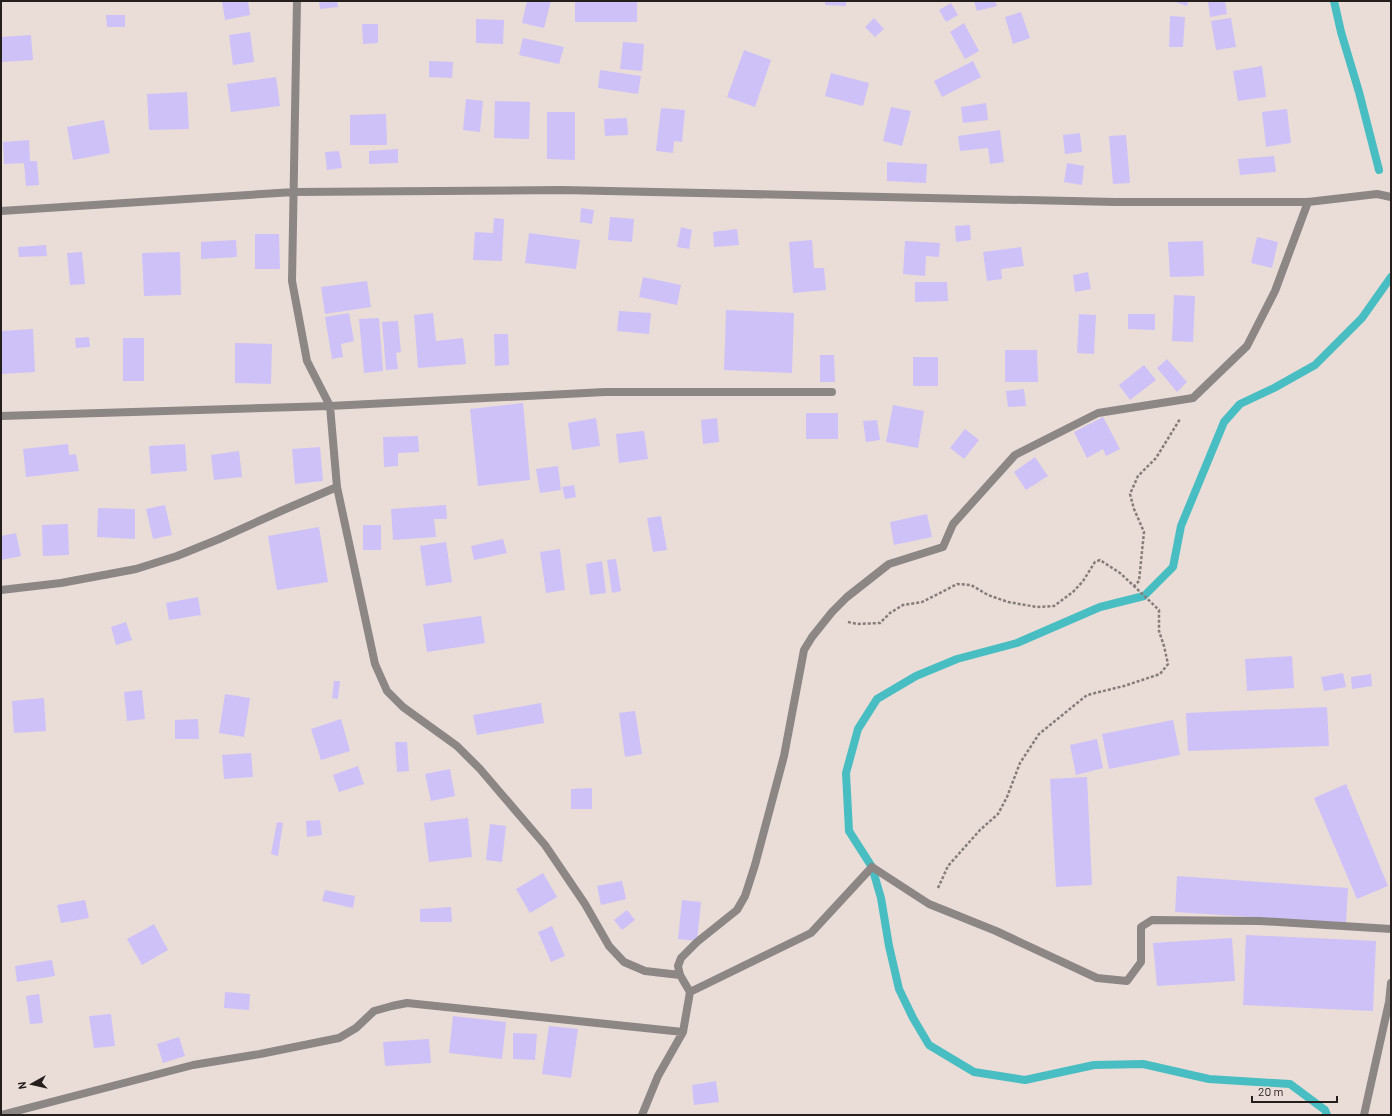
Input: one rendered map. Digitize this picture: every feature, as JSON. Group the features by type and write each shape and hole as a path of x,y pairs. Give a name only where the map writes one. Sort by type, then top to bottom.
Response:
{"street":[{"path":"297,1 292,281 307,361 330,406 337,487 375,664 387,691 403,707 457,746 480,769 545,844 585,904 609,946 624,962 645,971 680,975"},
{"path":"1,211 294,192 562,190 1116,202 1308,202 1377,194 1391,197"},
{"path":"642,1115 658,1076 684,1032 690,992 680,975 678,966 681,958 697,942 737,910 745,896 755,865 784,756 804,650 812,637 832,612 847,597 889,564 943,547 953,524 1015,455 1098,413 1193,398 1247,346 1275,291 1308,202"},
{"path":"1,416 330,406 605,392 832,392"},
{"path":"1,590 61,583 136,569 177,556 219,539 337,487"},
{"path":"690,992 811,933 872,866 929,904 996,931 1097,978 1127,981 1141,962 1141,927 1152,920 1260,921 1391,929"},
{"path":"1364,1115 1389,1002 1391,984"},
{"path":"1,1115 193,1065 260,1054 339,1038 356,1028 374,1011 407,1003 684,1032"}],"path":[{"path":"1134,586 1139,581 1144,532 1134,509 1130,494 1138,476 1156,458 1193,398"},
{"path":"832,612 845,621 857,624 880,624 890,613 903,605 922,602 957,584 971,585 988,595 1008,602 1037,607 1054,606 1073,592 1083,581 1095,562 1100,560 1120,573 1159,610 1159,631 1168,664 1160,674 1124,686 1087,694 1039,734 1020,763 1007,797 998,814 980,830 948,866 929,904"}],"building":[{"path":"222,1 248,1 250,15 225,20"},
{"path":"319,1 337,1 338,7 320,9"},
{"path":"527,1 551,1 544,28 522,23"},
{"path":"575,1 637,1 637,22 575,22"},
{"path":"825,1 846,1 846,6 825,5"},
{"path":"974,1 995,1 997,6 977,11"},
{"path":"1172,1 1188,1 1187,6"},
{"path":"1208,1 1225,1 1227,14 1210,17"},
{"path":"951,3 958,15 946,22 939,10"},
{"path":"1021,12 1030,38 1013,44 1005,17"},
{"path":"106,15 125,15 125,27 107,27"},
{"path":"1170,16 1185,17 1183,47 1169,47"},
{"path":"874,18 884,29 875,37 865,27"},
{"path":"1231,18 1236,47 1216,50 1211,21"},
{"path":"476,19 504,20 503,44 476,43"},
{"path":"964,23 979,51 965,59 950,32"},
{"path":"362,24 378,24 378,43 363,44"},
{"path":"250,32 254,62 233,65 229,35"},
{"path":"31,35 33,60 1,62 1,37"},
{"path":"523,38 564,47 559,64 519,55"},
{"path":"623,42 644,44 642,71 620,69"},
{"path":"744,50 771,60 755,107 727,97"},
{"path":"429,61 453,62 452,78 429,77"},
{"path":"973,61 981,77 942,97 934,81"},
{"path":"1262,66 1266,97 1238,101 1233,71"},
{"path":"600,70 641,76 638,94 598,88"},
{"path":"831,73 869,83 863,106 825,96"},
{"path":"276,77 280,106 231,112 227,84"},
{"path":"187,92 189,129 149,130 147,94"},
{"path":"466,99 483,101 480,132 463,130"},
{"path":"495,101 530,102 529,139 494,138"},
{"path":"986,103 988,120 963,123 961,107"},
{"path":"891,107 911,111 902,146 883,141"},
{"path":"661,108 685,110 682,142 674,141 673,153 656,151"},
{"path":"1287,109 1291,143 1266,147 1262,112"},
{"path":"547,112 575,112 575,160 547,159"},
{"path":"386,114 387,145 350,145 350,115"},
{"path":"627,118 628,135 605,136 604,119"},
{"path":"104,120 110,153 73,160 67,127"},
{"path":"1000,130 1004,162 990,164 988,148 960,151 958,136"},
{"path":"1080,133 1082,152 1065,154 1063,135"},
{"path":"1126,135 1130,183 1113,184 1109,136"},
{"path":"29,140 30,161 37,161 39,185 26,186 24,163 4,164 3,142"},
{"path":"398,149 398,163 369,164 369,151"},
{"path":"339,151 342,168 327,170 325,152"},
{"path":"1274,156 1276,172 1240,175 1238,159"},
{"path":"887,162 927,164 926,183 887,181"},
{"path":"1067,163 1084,166 1082,185 1064,182"},
{"path":"581,208 594,210 592,224 580,222"},
{"path":"610,217 634,219 632,242 608,240"},
{"path":"494,218 504,219 502,261 473,260 475,232 493,233"},
{"path":"970,225 971,240 956,242 955,226"},
{"path":"681,227 692,230 689,249 677,247"},
{"path":"737,229 739,245 714,247 713,232"},
{"path":"529,233 580,240 576,269 525,263"},
{"path":"255,234 279,234 280,269 255,269"},
{"path":"1257,237 1278,242 1272,268 1251,263"},
{"path":"236,240 237,257 201,259 201,242"},
{"path":"812,240 814,268 824,268 826,290 793,293 789,242"},
{"path":"905,241 940,243 939,257 926,256 925,276 903,274"},
{"path":"1203,241 1204,276 1170,277 1168,242"},
{"path":"46,245 47,256 19,257 18,247"},
{"path":"1021,247 1024,266 1001,269 1002,279 987,281 983,252"},
{"path":"82,252 85,284 70,285 67,253"},
{"path":"180,252 181,295 144,296 142,253"},
{"path":"1088,272 1091,289 1075,292 1073,275"},
{"path":"643,277 681,285 677,305 639,297"},
{"path":"367,281 371,307 325,314 321,287"},
{"path":"915,282 947,282 948,301 915,302"},
{"path":"1174,295 1195,296 1193,342 1172,341"},
{"path":"726,310 794,313 792,373 724,370"},
{"path":"619,311 651,313 649,334 617,331"},
{"path":"349,313 354,341 341,344 343,357 332,359 325,317"},
{"path":"433,313 436,341 463,338 466,364 418,368 414,315"},
{"path":"1079,314 1096,315 1094,354 1077,353"},
{"path":"1128,314 1155,314 1155,330 1128,329"},
{"path":"379,318 383,371 364,373 359,319"},
{"path":"398,321 401,352 396,353 398,369 386,370 382,322"},
{"path":"33,329 35,372 1,374 1,331"},
{"path":"494,334 508,334 509,365 495,366"},
{"path":"89,337 90,347 76,348 75,338"},
{"path":"123,338 144,338 144,381 123,381"},
{"path":"235,343 272,344 271,384 235,383"},
{"path":"1005,350 1037,350 1038,382 1005,382"},
{"path":"820,355 834,355 835,382 820,382"},
{"path":"913,357 938,357 938,386 913,386"},
{"path":"1167,359 1187,382 1177,392 1157,368"},
{"path":"1144,365 1156,380 1130,400 1119,385"},
{"path":"1024,389 1026,406 1008,407 1006,391"},
{"path":"523,403 530,480 478,486 470,409"},
{"path":"893,405 924,411 918,448 886,442"},
{"path":"806,413 838,413 838,439 806,439"},
{"path":"1103,417 1120,449 1106,456 1103,449 1087,458 1074,432"},
{"path":"596,418 600,446 572,450 568,423"},
{"path":"717,418 719,442 703,444 701,420"},
{"path":"877,420 880,440 866,442 863,421"},
{"path":"965,429 979,440 964,459 950,448"},
{"path":"644,431 648,459 619,463 616,434"},
{"path":"418,436 419,452 398,453 398,466 384,467 383,437"},
{"path":"68,444 69,455 76,454 79,471 26,477 23,449"},
{"path":"185,444 187,471 151,474 149,446"},
{"path":"320,447 323,481 295,484 292,449"},
{"path":"239,451 242,477 214,480 211,455"},
{"path":"1035,457 1048,476 1026,490 1014,472"},
{"path":"558,466 561,490 540,493 536,469"},
{"path":"574,485 576,497 565,499 562,487"},
{"path":"165,505 172,535 153,539 146,509"},
{"path":"446,505 447,519 434,519 436,537 393,540 391,509"},
{"path":"98,508 135,509 135,539 97,537"},
{"path":"927,514 932,537 894,545 890,522"},
{"path":"661,516 667,550 653,552 647,518"},
{"path":"68,524 69,555 43,556 42,525"},
{"path":"363,525 381,525 381,550 363,550"},
{"path":"319,527 328,582 277,590 268,536"},
{"path":"16,533 21,556 1,560 1,536"},
{"path":"503,539 507,553 474,560 471,546"},
{"path":"446,542 452,582 426,586 420,546"},
{"path":"560,549 565,590 546,593 540,552"},
{"path":"616,559 621,591 612,593 607,560"},
{"path":"602,561 606,593 590,595 586,564"},
{"path":"198,597 201,615 169,620 166,603"},
{"path":"481,616 485,643 427,652 423,624"},
{"path":"126,622 132,640 116,645 111,627"},
{"path":"1292,656 1294,688 1247,691 1245,659"},
{"path":"1343,673 1346,687 1324,691 1321,677"},
{"path":"1371,674 1372,686 1352,689 1351,677"},
{"path":"334,681 340,681 338,699 332,698"},
{"path":"142,690 145,719 127,721 124,692"},
{"path":"225,694 250,698 244,737 219,733"},
{"path":"44,698 46,731 14,733 12,701"},
{"path":"541,703 544,723 477,735 473,715"},
{"path":"1327,707 1329,746 1188,751 1186,713"},
{"path":"635,711 642,754 625,757 619,713"},
{"path":"198,719 199,739 175,739 175,720"},
{"path":"341,719 350,751 321,760 311,729"},
{"path":"1173,720 1180,755 1109,769 1102,734"},
{"path":"1097,739 1103,768 1076,775 1070,745"},
{"path":"395,742 407,742 409,771 397,772"},
{"path":"251,753 253,777 224,779 222,755"},
{"path":"358,766 364,784 339,792 333,775"},
{"path":"450,769 455,796 431,801 425,774"},
{"path":"1087,777 1092,885 1056,887 1050,779"},
{"path":"1346,784 1388,886 1357,899 1314,798"},
{"path":"592,788 592,809 571,809 571,789"},
{"path":"468,818 472,857 429,862 424,823"},
{"path":"320,820 322,835 307,837 306,821"},
{"path":"277,822 283,823 278,856 271,854"},
{"path":"490,824 506,826 502,862 486,860"},
{"path":"543,873 557,897 530,913 516,889"},
{"path":"1177,876 1348,888 1346,923 1175,912"},
{"path":"622,881 626,899 601,905 597,886"},
{"path":"325,890 355,896 353,908 322,901"},
{"path":"85,900 89,918 61,923 57,905"},
{"path":"682,900 701,902 697,941 678,939"},
{"path":"451,907 452,922 420,922 420,909"},
{"path":"627,910 635,920 622,930 614,920"},
{"path":"154,924 168,950 142,965 127,939"},
{"path":"552,926 565,956 551,962 538,932"},
{"path":"1246,935 1376,941 1373,1011 1243,1005"},
{"path":"1232,938 1235,981 1157,986 1153,943"},
{"path":"52,960 55,976 17,982 15,966"},
{"path":"225,992 250,994 249,1010 224,1008"},
{"path":"39,994 43,1023 30,1024 26,996"},
{"path":"111,1014 115,1046 94,1048 89,1016"},
{"path":"453,1016 506,1022 502,1059 449,1053"},
{"path":"549,1026 578,1029 571,1078 542,1074"},
{"path":"513,1033 537,1034 535,1060 513,1059"},
{"path":"179,1037 185,1056 163,1063 157,1044"},
{"path":"429,1039 431,1063 385,1066 383,1042"},
{"path":"716,1081 719,1102 694,1105 692,1085"}],"waterway":[{"path":"1334,1 1341,32 1359,92 1379,170"},
{"path":"1327,1115 1325,1110 1290,1084 1209,1079 1143,1064 1094,1065 1025,1080 974,1072 929,1045 913,1018 899,989 889,946 881,898 872,867 849,831 846,773 858,729 877,699 916,676 957,659 1017,643 1100,607 1144,596 1173,567 1181,526 1224,422 1240,404 1274,388 1315,365 1362,318 1391,277"}]}
